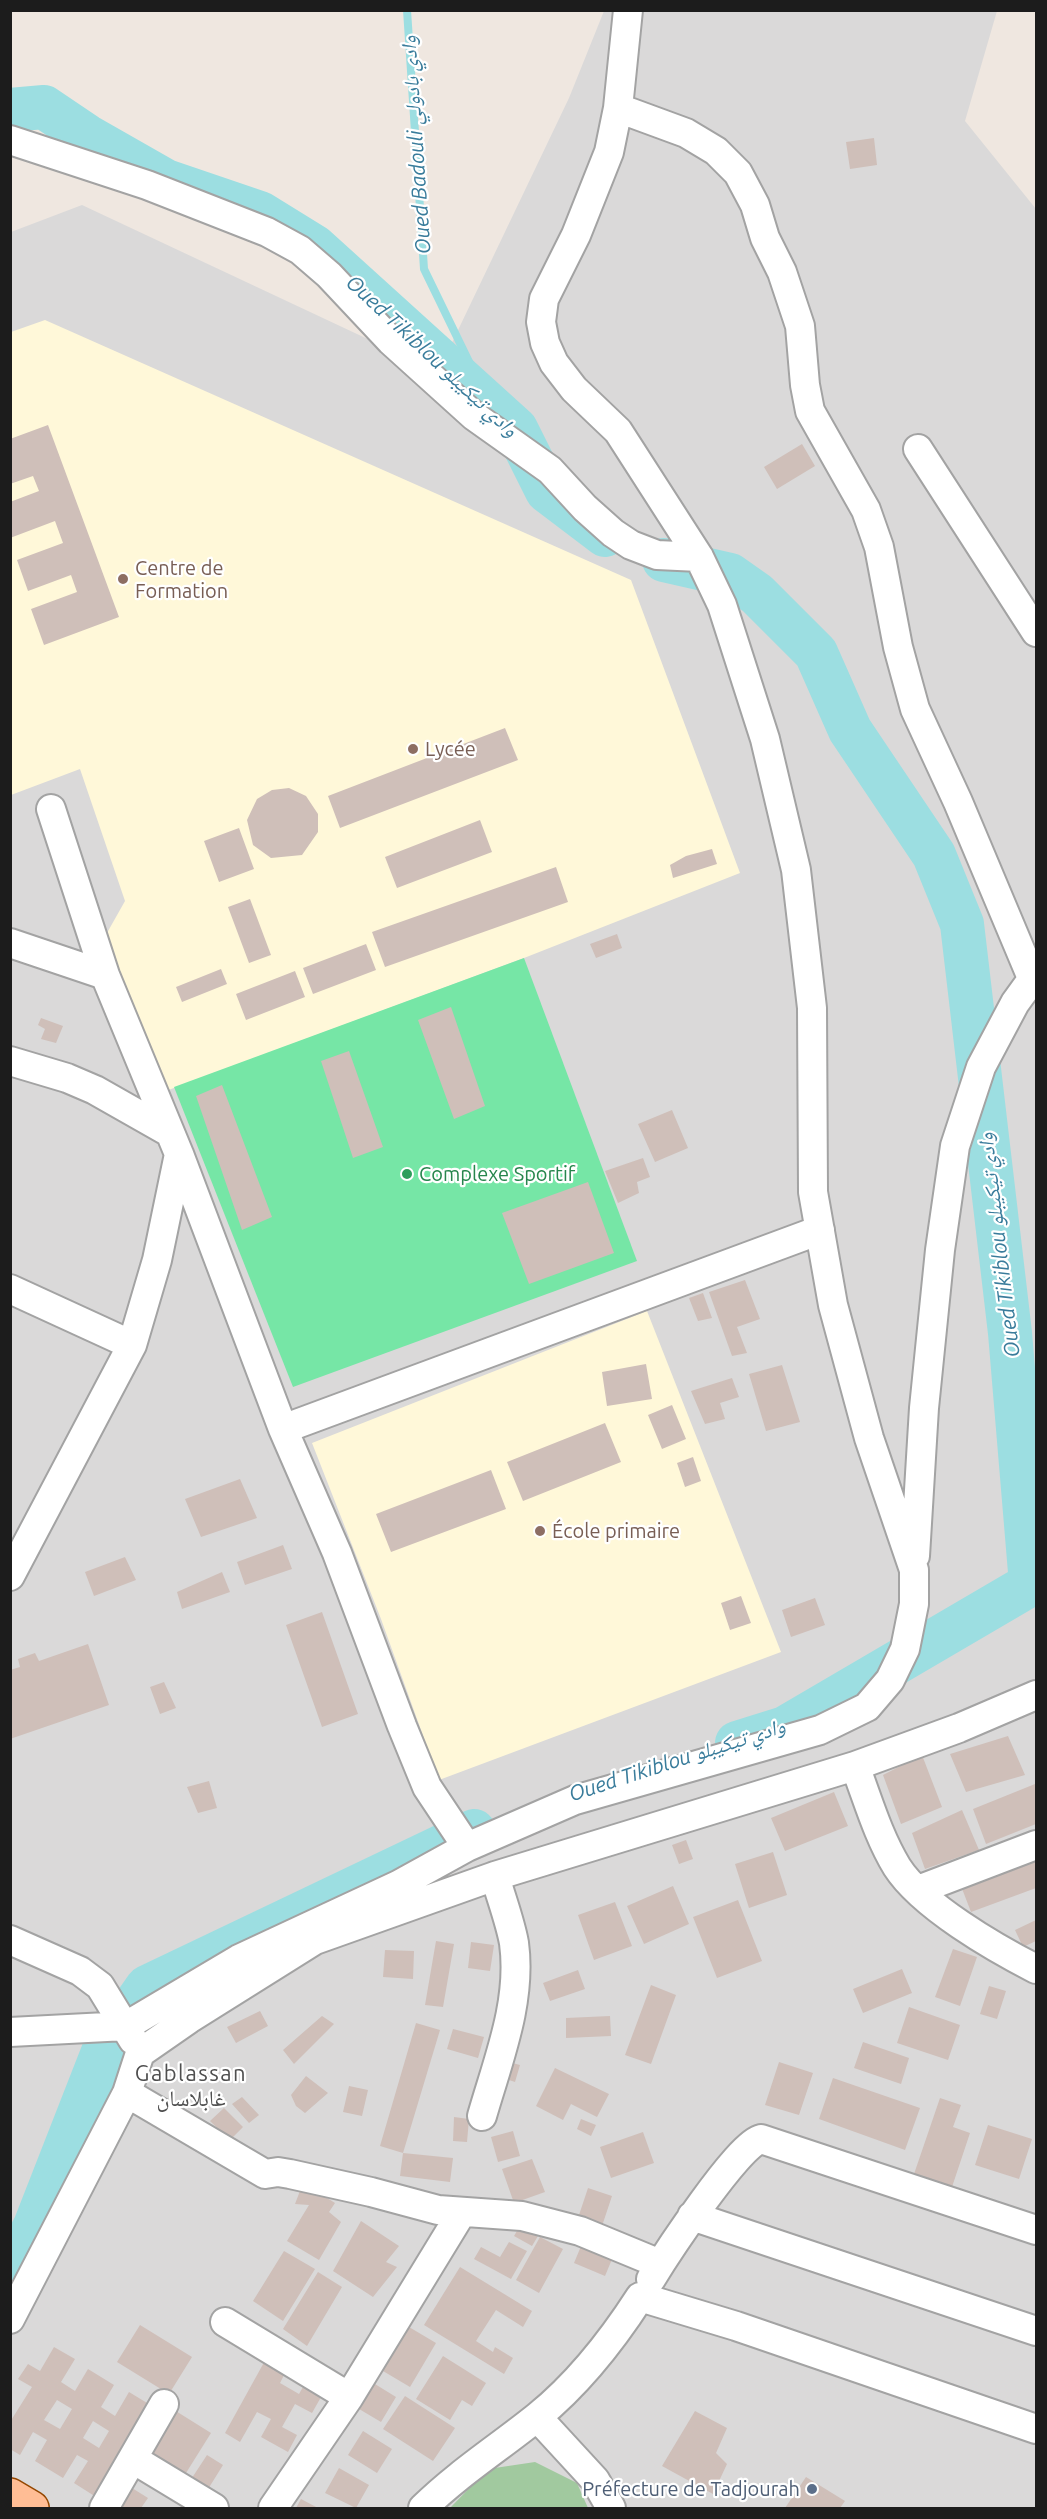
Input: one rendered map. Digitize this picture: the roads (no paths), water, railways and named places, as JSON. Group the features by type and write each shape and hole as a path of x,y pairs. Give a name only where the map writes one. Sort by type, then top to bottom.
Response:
{"main road":[{"path":"10,2495 32,2508"}],"street":[{"path":"628,10 618,108 609,152 576,235 544,299 541,322 545,344 554,363 574,389 618,431 699,557 722,605 765,739 796,870 812,1008 813,1192 833,1305 869,1438 914,1570"},
{"path":"10,2032 126,2026 239,1959 398,1885 467,1847 575,1800 820,1730 867,1707 890,1680 905,1649 914,1604 925,1396 940,1250 955,1146 981,1067 1015,1003 1034,976 958,801 915,709 898,647 879,547 866,510 810,411 797,313 782,272 765,238 755,205 738,174 716,151 686,133 618,108"},
{"path":"10,140 147,185 267,232 300,250 329,275 391,341 474,417 550,470 585,508 613,533 631,545 657,555 699,557"},
{"path":"918,449 1036,632"},
{"path":"51,809 105,975 174,1143 283,1429 337,1553 427,1787 467,1847"},
{"path":"10,943 105,975"},
{"path":"10,1061 67,1078 95,1090 174,1143"},
{"path":"10,1576 132,1345 156,1260 174,1143"},
{"path":"283,1429 820,1230"},
{"path":"10,1288 132,1345"},
{"path":"10,2319 127,2093 140,2053 189,2019 315,1940 495,1876 855,1766 959,1728 1036,1695"},
{"path":"855,1766 886,1848 899,1870 944,1913 1036,1969"},
{"path":"918,1890 1036,1845"},
{"path":"482,2116 513,2005 516,1975 513,1942 495,1876"},
{"path":"10,1940 80,1971 100,1986 126,2026 140,2053"},
{"path":"127,2093 265,2174 278,2172 290,2174 371,2192 413,2205 462,2212 522,2216 580,2231 660,2264"},
{"path":"423,2508 451,2481 537,2417 572,2386 610,2343 692,2216 754,2141 761,2139 1036,2230"},
{"path":"273,2508 349,2397 462,2212"},
{"path":"692,2216 1036,2331"},
{"path":"640,2297 782,2341 1036,2429"},
{"path":"225,2322 349,2397"},
{"path":"104,2508 164,2404"},
{"path":"537,2417 595,2480 611,2508"},
{"path":"133,2459 214,2508"}],"waterway":[{"name":"Oued Badouli وادي بادولي","path":"407,10 424,269 491,407"},
{"name":"Oued Tikiblou وادي تيكيبلو","path":"10,110 44,107 87,136 166,181 260,213 315,247 516,429 547,491 605,535"},
{"name":"Oued Tikiblou وادي تيكيبلو","path":"664,560 730,575 757,594 816,653 850,730 934,855 962,924 1010,1333 1031,1584 785,1728 737,1743"},
{"name":"Oued Tikiblou وادي تيكيبلو","path":"10,2273 35,2226 105,2047 147,1987 474,1831"}],"place":[{"name":"Centre de Formation","path":"123,579"},
{"name":"Lycée","path":"413,749"},
{"name":"Complexe Sportif","path":"407,1174"},
{"name":"École primaire","path":"540,1531"},
{"name":"Préfecture de Tadjourah","path":"812,2489"}],"district":[{"name":"Gablassan غابلاسان","path":"191,2086"}]}
